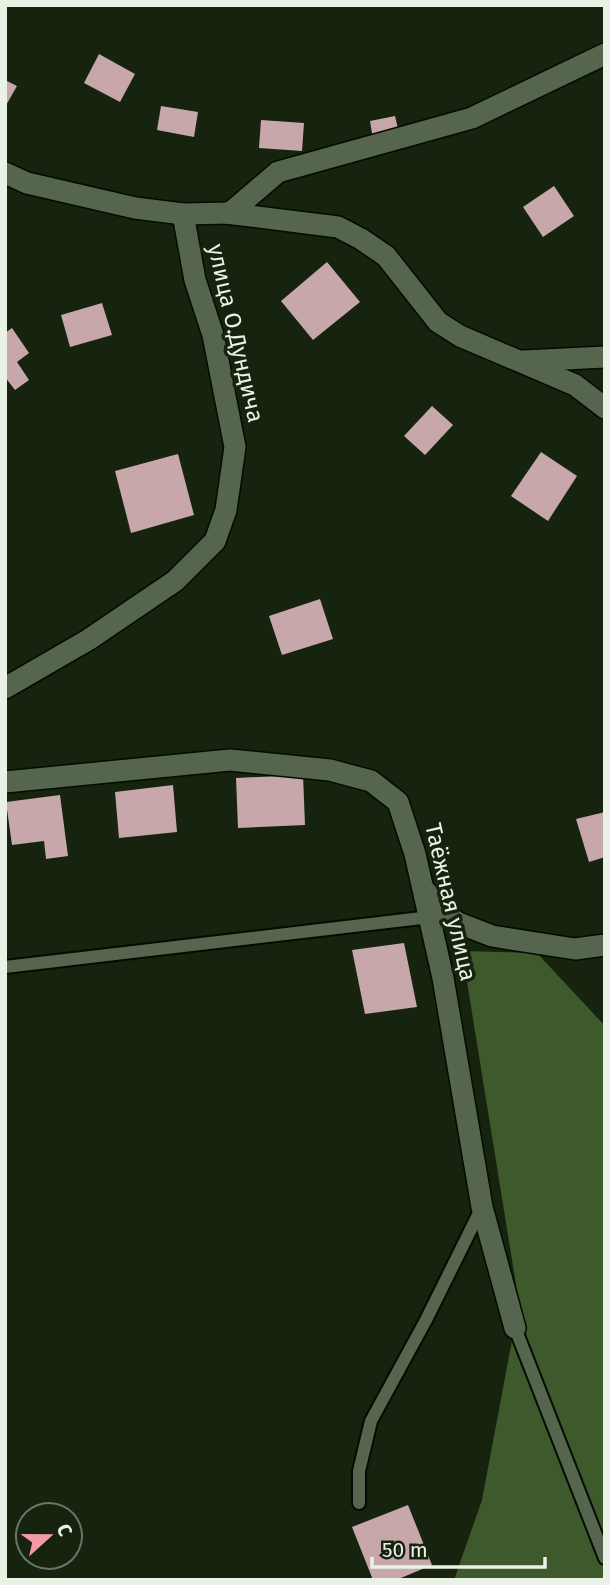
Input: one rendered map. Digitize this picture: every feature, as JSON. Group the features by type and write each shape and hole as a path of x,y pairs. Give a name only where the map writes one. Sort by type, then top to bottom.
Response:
{"street":[{"name":"улица О.Дундича","path":"226,213 230,213 278,172 472,118 605,54"},
{"name":"улица О.Дундича","path":"5,173 27,183 135,208 183,214 226,213 338,227 386,256 438,322 460,336 514,361 575,385 605,408"},
{"name":"улица О.Дундича","path":"5,688 88,640 175,581 215,541 226,510 235,447 213,335 195,280 183,214"},
{"name":"улица О.Дундича","path":"514,361 605,357"},
{"name":"Таёжная улица","path":"5,782 230,760 330,769 371,781 398,802 415,854 443,978 482,1207 514,1328"},
{"path":"423,889 456,922 492,936 575,949 605,945"}],"lane":[{"path":"5,967 429,917"},
{"path":"359,1503 359,1471 371,1421 426,1320 482,1207"},
{"path":"514,1328 605,1558"}],"green space":[{"path":"462,951 537,953 605,1026 605,1580 454,1580 482,1500 519,1303"}],"building":[{"path":"99,54 135,74 120,102 84,83"},
{"path":"5,80 17,86 5,107"},
{"path":"161,106 198,112 194,137 157,130"},
{"path":"395,116 399,133 373,139 370,121"},
{"path":"261,120 304,123 302,151 259,148"},
{"path":"554,186 574,216 543,237 523,207"},
{"path":"327,262 360,302 313,340 281,301"},
{"path":"102,303 112,335 70,347 61,315"},
{"path":"12,328 29,353 17,362 29,380 15,390 5,377 5,333"},
{"path":"432,406 453,425 425,455 404,436"},
{"path":"541,452 577,476 548,521 511,496"},
{"path":"178,454 194,515 131,533 115,471"},
{"path":"320,599 333,639 282,655 269,616"},
{"path":"303,775 305,825 238,828 236,778"},
{"path":"173,785 177,832 119,838 115,792"},
{"path":"60,795 68,856 46,859 44,841 12,845 6,802"},
{"path":"605,812 605,857 589,862 576,819"},
{"path":"404,943 417,1007 365,1014 352,950"},
{"path":"408,1505 432,1565 396,1580 373,1580 352,1527"}]}
